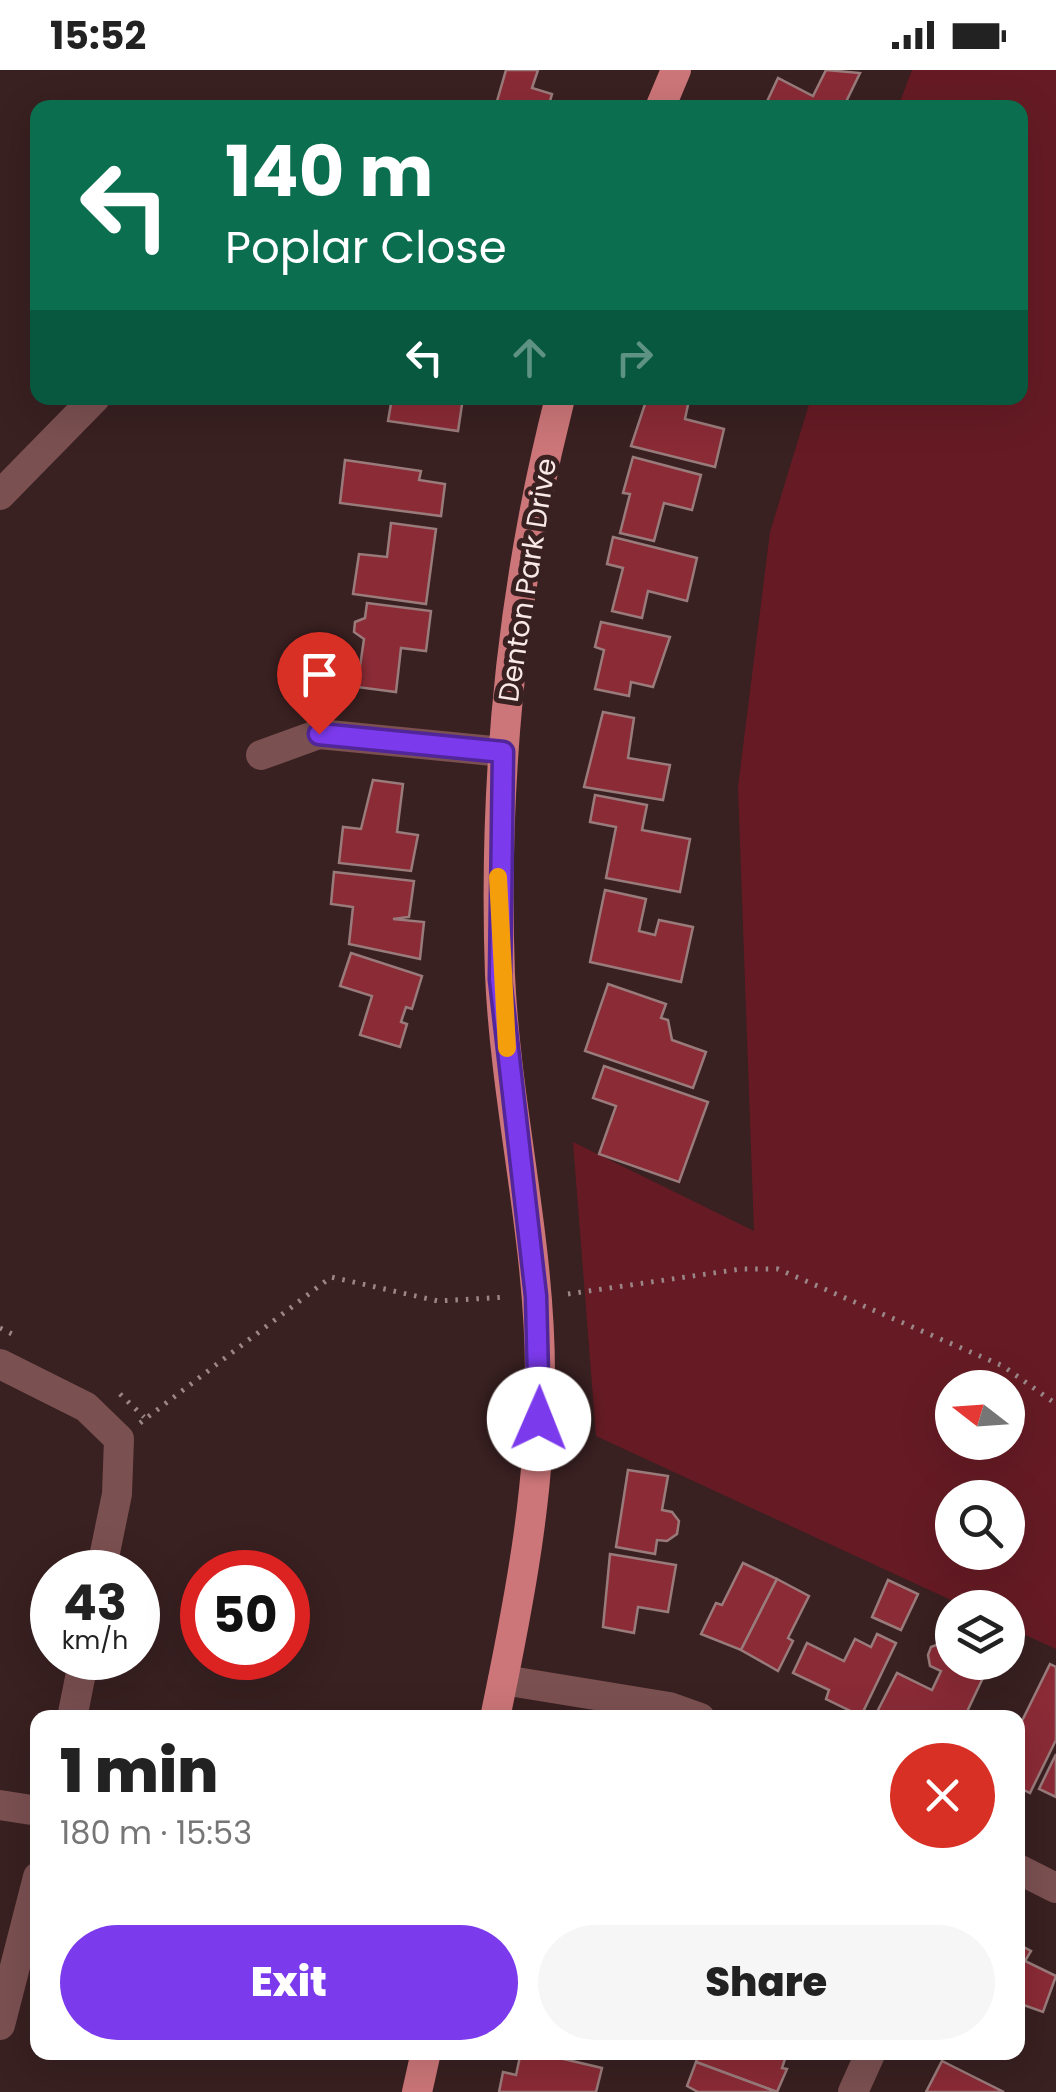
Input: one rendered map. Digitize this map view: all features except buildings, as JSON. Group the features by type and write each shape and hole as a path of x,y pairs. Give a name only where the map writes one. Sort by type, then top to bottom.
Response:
{"main road":[{"path":"663,100 676,70"},
{"name":"Denton Park Drive","path":"497,1710 531,1529 540,1371 536,1296 500,979 503,752 519,597 559,405"},
{"path":"417,2092 424,2060"}],"street":[{"path":"0,494 88,405"},
{"path":"261,755 319,734 503,752"},
{"path":"0,1364 86,1407 119,1439 117,1494 106,1550"},
{"path":"74,1710 80,1680"},
{"path":"503,1680 679,1710"},
{"path":"0,1805 30,1810"},
{"path":"1025,1872 1056,1888"},
{"path":"0,2025 30,1908"},
{"path":"853,2092 867,2060"}],"path":[{"path":"569,1294 741,1269 778,1269 1002,1366 1056,1404"},
{"path":"119,1439 331,1277 438,1301 503,1297"}],"shaded area":[{"path":"912,70 1056,70 1056,1649 1025,1635 1025,1590 935,1593 596,1436 573,1142 754,1231 738,787 770,532 809,405 1028,405 1028,100 901,100"}],"slow traffic":[{"path":"498,877 500,979 507,1048"}],"route":[{"path":"319,734 503,752 498,884 500,979 514,1130 536,1296 539,1419"}]}
